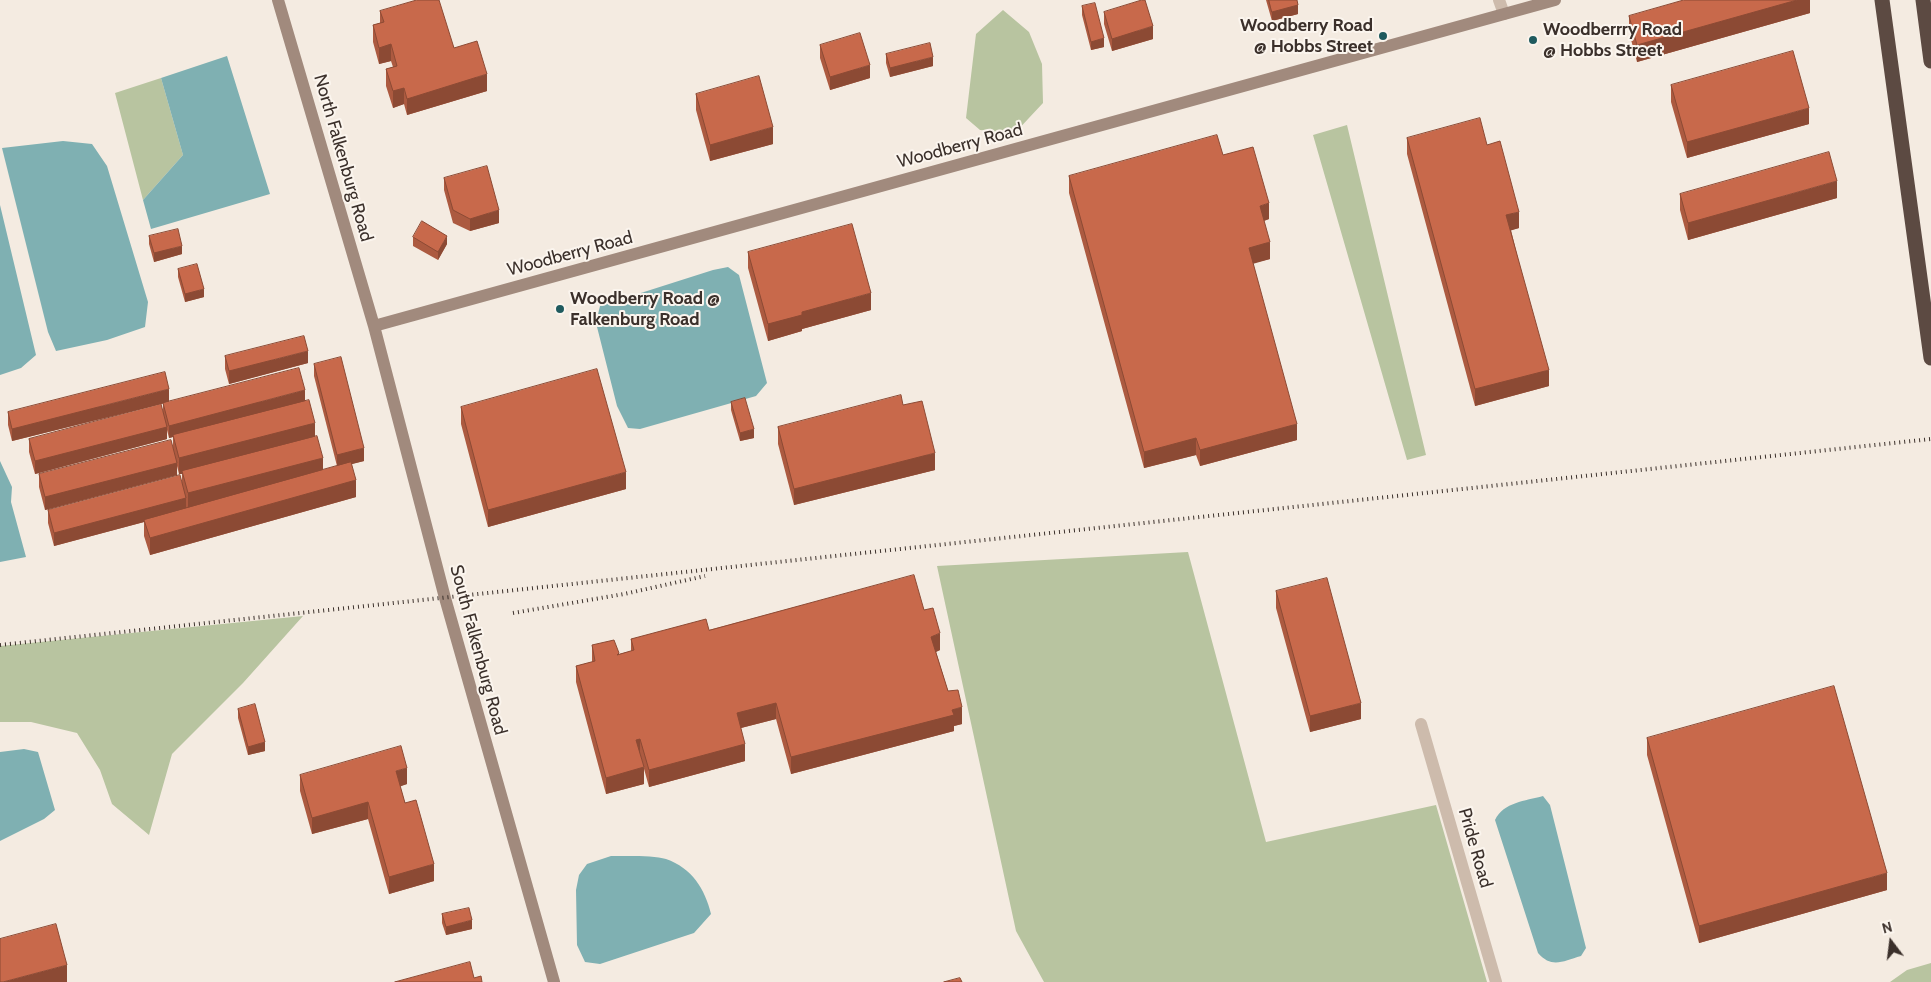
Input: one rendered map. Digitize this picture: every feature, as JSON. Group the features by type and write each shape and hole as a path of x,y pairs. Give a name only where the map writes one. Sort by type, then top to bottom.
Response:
{"highway":[{"path":"1882,0 1931,358"},
{"path":"1923,0 1931,61"}],"street":[{"name":"North Falkenburg Road","path":"278,0 374,326"},
{"path":"1500,0 1504,14"},
{"name":"Woodberry Road","path":"374,326 1555,0"},
{"name":"South Falkenburg Road","path":"374,326 445,598 554,982"},
{"name":"Pride Road","path":"1421,724 1496,982"}],"green space":[{"path":"1003,10 1029,32 1042,64 1043,103 1014,134 980,130 966,118 976,34"},
{"path":"161,78 183,155 143,200 115,93"},
{"path":"1347,125 1426,455 1407,460 1313,135"},
{"path":"1188,552 1266,842 1436,805 1487,982 1044,982 1016,931 937,566"},
{"path":"303,616 243,683 172,754 149,835 112,804 100,770 77,733 31,722 0,722 0,646"},
{"path":"1931,963 1931,982 1890,982 1907,970"}],"water":[{"path":"227,56 270,194 151,229 143,200 183,155 161,78"},
{"path":"63,141 92,144 107,166 148,302 145,327 107,340 56,351 48,332 2,148"},
{"path":"0,205 36,355 21,368 0,375"},
{"path":"728,267 739,275 767,383 756,396 640,429 628,428 617,406 596,323 600,306 713,270"},
{"path":"0,461 12,487 11,502 26,557 0,562"},
{"path":"24,749 38,752 55,810 44,819 0,841 0,752"},
{"path":"1543,796 1550,805 1586,948 1581,956 1558,962 1548,961 1538,953 1495,820 1509,806"},
{"path":"611,856 654,857 675,863 696,880 705,896 711,914 694,933 600,964 585,962 577,945 576,890 579,875 587,864"}],"building":[{"path":"417,0 439,0 454,48 477,41 487,74 407,99 404,88 393,91 386,69 397,66 391,44 379,48 373,25 384,22 380,11"},
{"path":"1145,0 1153,26 1112,39 1104,12"},
{"path":"1269,0 1297,0 1298,5 1272,12"},
{"path":"1684,0 1797,0 1637,45 1629,16"},
{"path":"1095,3 1104,38 1091,42 1082,6"},
{"path":"860,33 870,65 830,77 820,45"},
{"path":"930,43 933,57 890,68 886,54"},
{"path":"1793,51 1809,108 1687,142 1671,85"},
{"path":"759,76 773,127 710,145 696,94"},
{"path":"1480,118 1487,145 1500,141 1519,212 1506,215 1549,370 1475,389 1407,138"},
{"path":"1217,135 1223,155 1253,147 1269,203 1260,206 1270,242 1249,248 1297,424 1200,450 1196,438 1144,452 1069,176"},
{"path":"1829,152 1837,181 1688,223 1680,194"},
{"path":"487,166 499,210 470,219 453,210 444,178"},
{"path":"422,221 447,236 438,252 413,237"},
{"path":"852,224 871,293 802,312 802,315 768,324 748,252"},
{"path":"178,229 182,246 154,253 149,236"},
{"path":"197,264 204,289 185,294 178,269"},
{"path":"304,336 308,351 229,371 225,356"},
{"path":"341,357 364,448 337,455 314,364"},
{"path":"299,368 305,390 169,426 163,403"},
{"path":"597,369 626,472 488,510 461,407"},
{"path":"165,372 169,389 12,429 8,412"},
{"path":"901,395 903,405 922,401 935,453 794,489 778,427"},
{"path":"745,398 754,429 740,433 731,402"},
{"path":"309,400 315,423 179,458 173,435"},
{"path":"161,404 167,427 35,461 29,439"},
{"path":"317,436 323,458 188,493 182,471"},
{"path":"171,440 177,463 45,497 39,474"},
{"path":"351,462 356,480 150,538 144,520"},
{"path":"180,475 186,498 54,533 48,510"},
{"path":"914,575 924,610 933,608 940,633 931,637 948,691 958,690 962,707 952,710 954,715 791,757 776,703 737,713 745,744 649,770 640,739 636,740 644,767 606,778 576,666 595,661 592,645 614,640 619,653 617,655 634,650 631,639 706,619 709,630"},
{"path":"1327,578 1361,703 1310,716 1276,591"},
{"path":"1834,686 1887,873 1699,926 1647,738"},
{"path":"255,704 265,742 248,747 238,709"},
{"path":"401,746 407,768 396,771 405,803 416,800 434,864 389,877 368,802 312,818 300,775"},
{"path":"469,908 472,920 446,927 442,914"},
{"path":"56,924 67,965 0,982 0,939"},
{"path":"470,962 474,978 481,976 482,982 395,982"},
{"path":"960,978 962,982 944,982"}],"railway":[{"path":"0,645 1931,439"},
{"path":"513,613 624,594 705,576"}],"place":[{"name":"Woodberry Road @ Hobbs Street","path":"1383,36"},
{"name":"Woodberrry Road @ Hobbs Street","path":"1533,40"},
{"name":"Woodberry Road @ Falkenburg Road","path":"560,309"}]}
